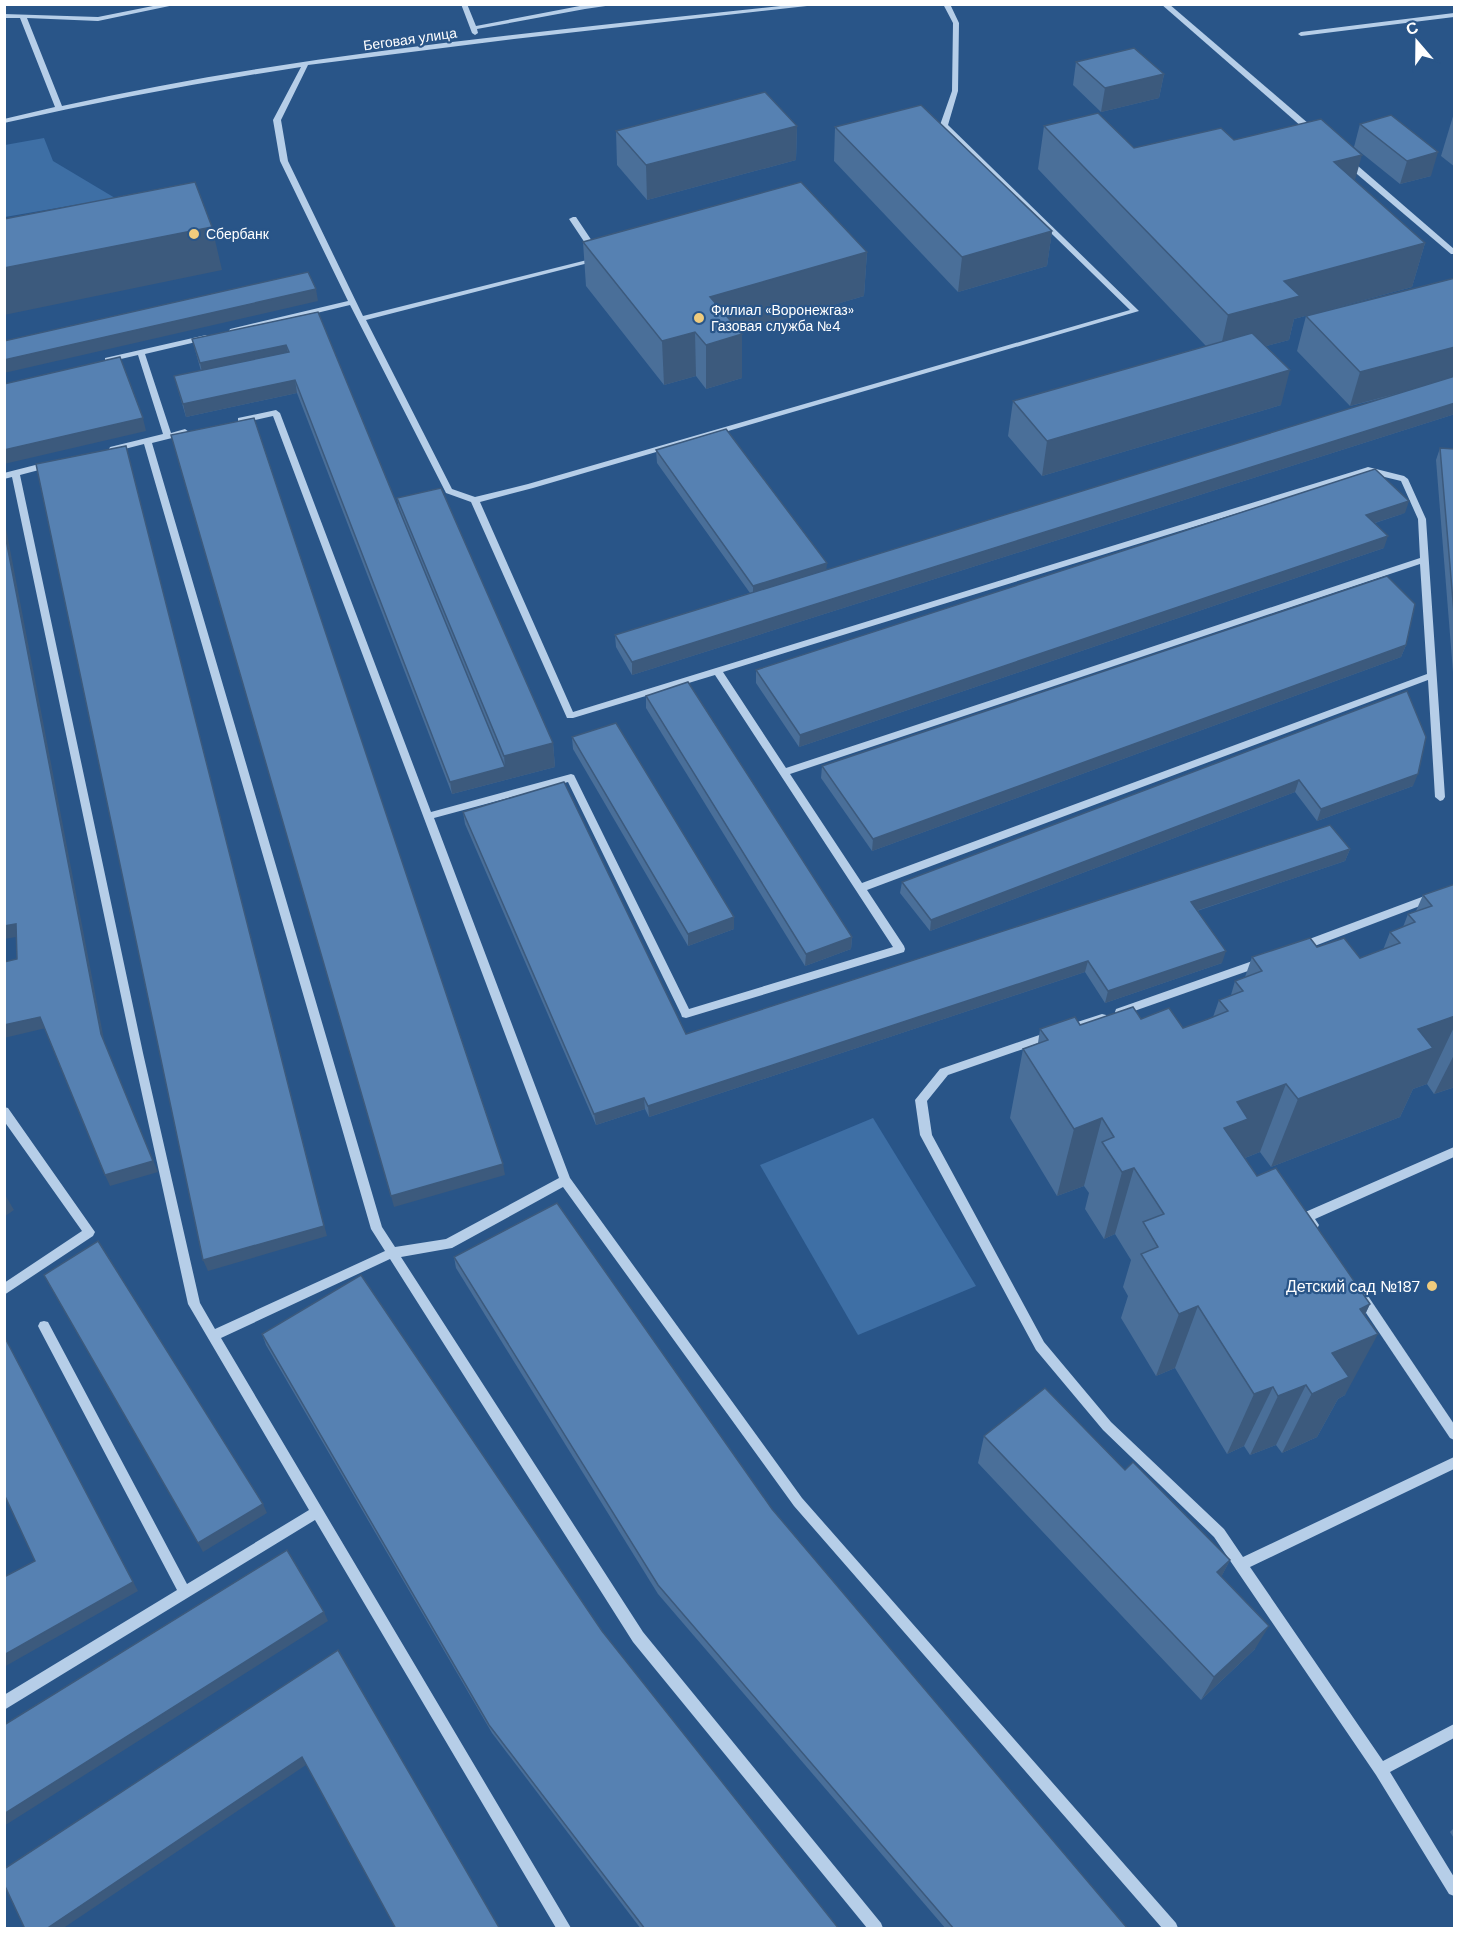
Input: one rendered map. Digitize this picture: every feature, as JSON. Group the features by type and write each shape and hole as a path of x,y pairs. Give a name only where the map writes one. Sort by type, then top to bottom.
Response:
{"street":[{"path":"4,16 98,19 176,4"},
{"path":"464,4 478,42"},
{"path":"473,28 585,7 616,4"},
{"name":"Беговая улица","path":"4,122 59,108 207,79 478,42 822,4"},
{"path":"305,66 278,120 284,160 352,302 449,491 475,500 541,483 1135,310 944,125 955,91 956,23 946,4"},
{"path":"1164,4 1322,140"},
{"path":"1301,34 1455,15"},
{"path":"23,16 59,108"},
{"path":"1340,154 1455,252"},
{"path":"361,319 600,259 573,219"},
{"path":"95,363 352,302"},
{"path":"141,353 168,436"},
{"path":"233,422 276,413 565,1180 798,1502 1171,1929"},
{"path":"103,452 200,429"},
{"path":"147,441 377,1230 638,1636 876,1929"},
{"path":"59,462 10,474 194,1304 564,1929"},
{"path":"475,500 570,716 1368,470 1404,479 1422,519 1440,796"},
{"path":"783,772 1425,558"},
{"path":"428,816 571,778 686,1014 900,949 717,671"},
{"path":"861,888 1433,675"},
{"path":"1291,951 1455,889"},
{"path":"1269,959 944,1072 921,1100 926,1135 1040,1346 1107,1426 1219,1533 1381,1770 1455,1889"},
{"path":"4,1111 88,1232 4,1290"},
{"path":"1321,1236 1307,1217 1455,1152"},
{"path":"213,1336 392,1253 448,1244 565,1180"},
{"path":"1354,1286 1455,1434"},
{"path":"44,1326 186,1593"},
{"path":"1241,1565 1455,1463"},
{"path":"4,1703 317,1512"},
{"path":"1381,1770 1455,1731"}],"shaded area":[{"path":"44,138 53,161 115,198 5,217 5,145"},
{"path":"873,1118 976,1286 858,1335 760,1165"}],"building":[{"path":"1134,48 1164,74 1105,88 1076,62"},
{"path":"765,92 797,126 646,165 616,131"},
{"path":"921,105 1052,231 962,257 835,127"},
{"path":"1098,113 1134,148 1221,128 1234,140 1321,119 1362,155 1334,162 1425,243 1284,281 1300,296 1228,315 1044,126"},
{"path":"1391,115 1438,152 1407,161 1360,124"},
{"path":"195,182 212,227 4,268 4,219"},
{"path":"801,182 867,252 710,297 742,334 706,345 695,332 662,341 583,242"},
{"path":"308,272 316,289 4,360 4,341"},
{"path":"1455,278 1455,347 1360,372 1306,316"},
{"path":"318,312 505,767 450,782 295,380 183,404 174,376 289,352 286,345 200,363 192,339"},
{"path":"1252,333 1290,370 1047,441 1013,401"},
{"path":"120,357 143,418 4,450 4,384"},
{"path":"1455,376 1455,403 632,662 615,635"},
{"path":"254,418 503,1164 391,1196 171,435"},
{"path":"726,429 827,563 753,586 656,450"},
{"path":"126,446 324,1226 203,1260 36,464"},
{"path":"1440,448 1455,449 1455,625"},
{"path":"1375,469 1409,501 1366,515 1388,536 800,735 756,670"},
{"path":"441,488 553,743 504,756 397,498"},
{"path":"4,529 101,1034 153,1161 105,1175 40,1017 4,1025 4,962 17,959 16,924 4,926"},
{"path":"1387,576 1415,604 1406,645 873,839 822,766"},
{"path":"688,682 852,937 806,954 646,696"},
{"path":"1407,691 1426,737 1418,774 1321,809 1299,780 931,920 902,882"},
{"path":"616,723 734,917 688,934 572,737"},
{"path":"564,782 686,1034 1330,825 1350,849 1191,902 1226,951 1108,991 1088,961 648,1106 644,1098 594,1114 463,812"},
{"path":"1455,884 1455,1016 1418,1029 1433,1048 1298,1099 1286,1084 1237,1102 1248,1119 1224,1128 1257,1176 1276,1168 1370,1304 1360,1309 1378,1334 1332,1353 1349,1377 1312,1394 1306,1385 1278,1396 1273,1387 1254,1394 1198,1306 1179,1314 1141,1254 1158,1247 1143,1222 1164,1214 1134,1168 1122,1172 1102,1142 1114,1137 1102,1118 1074,1129 1023,1049 1048,1040 1040,1029 1075,1017 1080,1025 1133,1007 1141,1019 1169,1008 1183,1028 1208,1019 1228,1011 1219,1000 1243,991 1235,981 1262,971 1252,957 1310,938 1317,947 1344,938 1360,958 1400,943 1390,932 1415,922 1408,914 1432,906 1423,895"},
{"path":"557,1203 772,1509 1128,1929 954,1929 658,1585 454,1257"},
{"path":"98,1241 263,1504 198,1543 44,1275"},
{"path":"361,1275 602,1631 839,1929 645,1929 489,1725 262,1334"},
{"path":"4,1336 133,1582 4,1655 4,1577 35,1561 4,1494"},
{"path":"1045,1388 1125,1470 1133,1462 1230,1560 1217,1572 1269,1626 1214,1677 984,1436"},
{"path":"287,1550 324,1612 4,1814 4,1725"},
{"path":"338,1650 500,1929 396,1929 302,1757 46,1929 25,1929 4,1884 4,1869"}],"place":[{"name":"Сбербанк","path":"194,234"},
{"name":"Филиал «Воронежгаз» Газовая служба №4","path":"699,318"},
{"name":"Детский сад №187","path":"1432,1286"}]}
